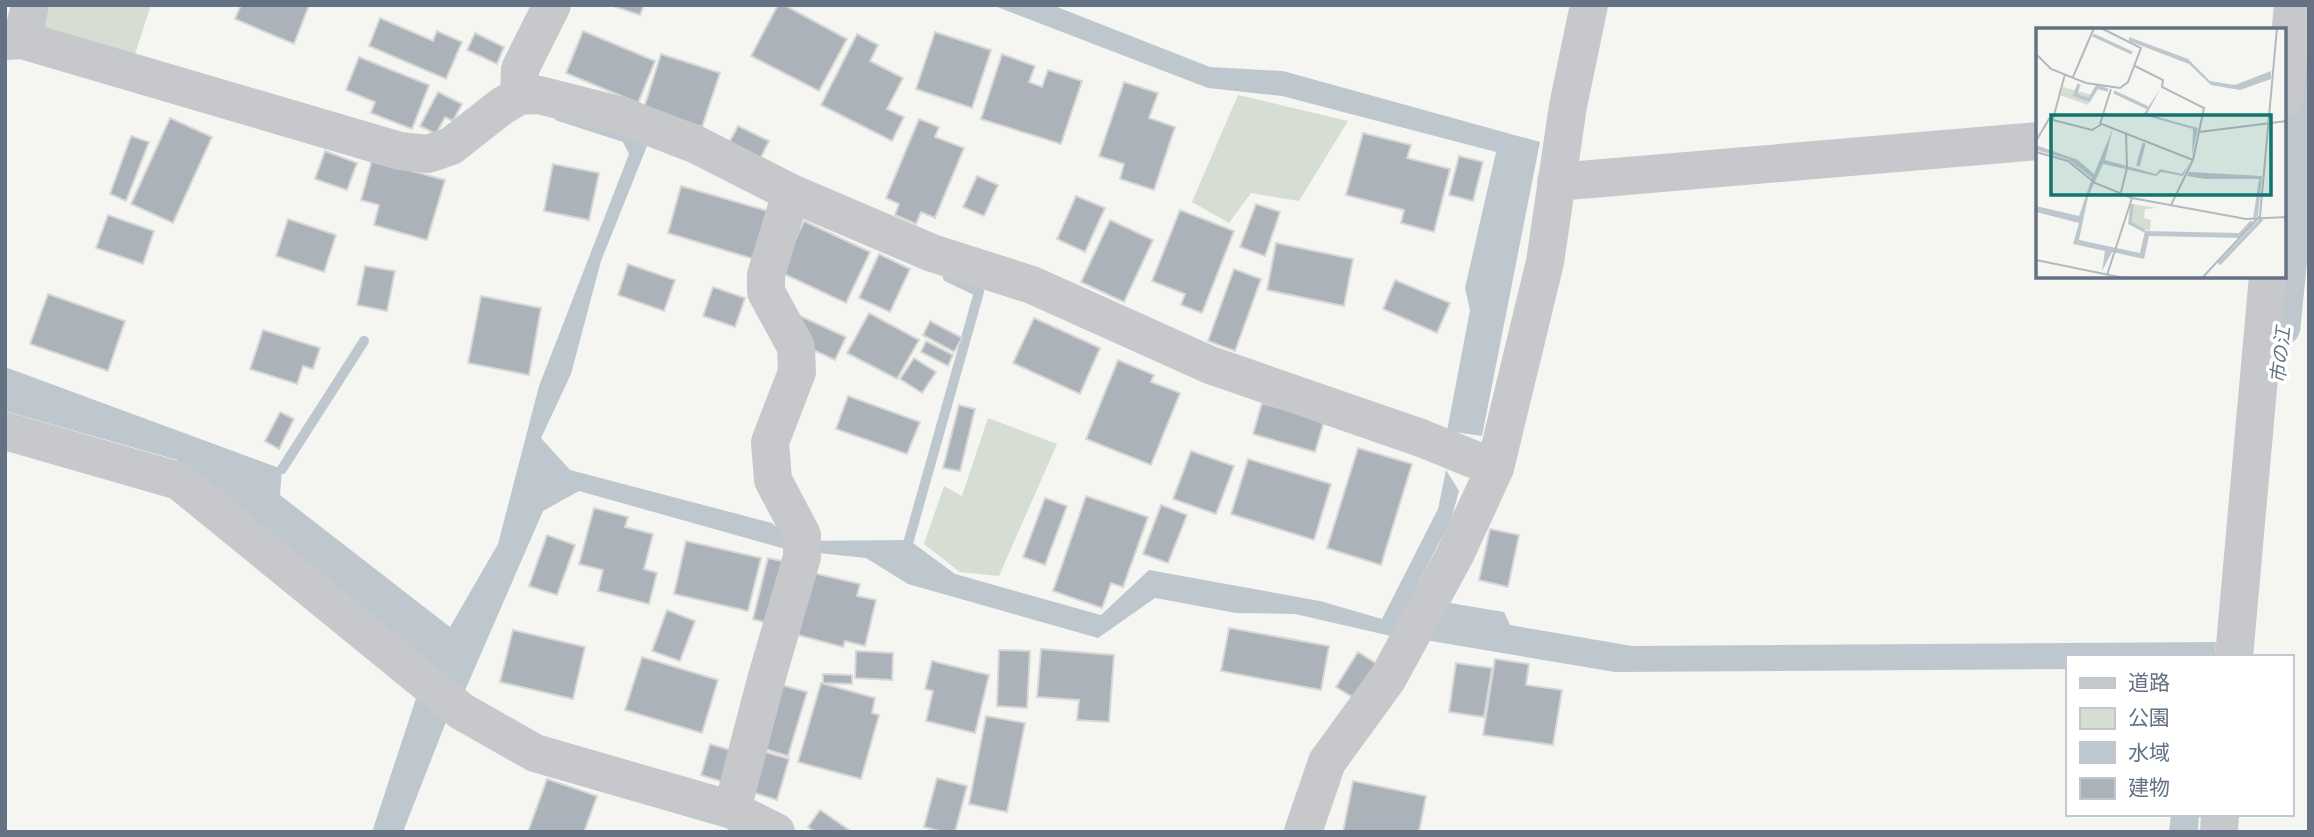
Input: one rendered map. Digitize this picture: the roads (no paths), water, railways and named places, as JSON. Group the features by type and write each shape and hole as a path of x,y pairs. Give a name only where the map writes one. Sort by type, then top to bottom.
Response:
{"street":[{"path":"519,96 520,69 552,5"},
{"path":"1303,832 1327,762 1388,678 1455,555 1494,468 1545,262 1567,106 1589,5"},
{"path":"2286,78 2293,5"},
{"path":"19,29 400,151 428,154 452,146 502,106 519,96 539,95 622,116 696,145 791,193 932,253 1032,285 1210,365 1422,438 1494,468"},
{"path":"2286,115 2309,104"},
{"path":"1556,182 2036,141"},
{"path":"732,810 802,546 773,480 770,442 797,372 796,346 766,292 766,275 791,193"},
{"path":"2234,655 2269,278"},
{"path":"5,431 179,481 461,711 535,753 732,810 776,832"}],"water":[{"path":"992,5 1052,5 1210,67 1283,71 1540,142 1482,436 1447,431 1470,310 1465,288 1496,152 1282,96 1208,88"},
{"path":"558,115 649,141 601,261 571,374 541,438 570,470 772,523 792,541 909,540 955,574 1101,615 1149,570 1320,601 1382,619 1438,509 1446,470 1459,491 1451,520 1391,636 1295,614 1236,613 1155,598 1098,638 908,584 866,558 789,550 579,491 543,511 463,695 458,691 403,832 372,832 427,665 177,460 5,411 5,367 282,469 280,495 450,627 498,544 539,386 629,154 623,142 555,120"},
{"path":"1450,603 1504,612 1510,625 1632,646 2216,642 2215,655 2066,655 2066,669 1615,672 1425,640"},
{"path":"2171,816 2199,816 2198,832 2169,832"}],"waterway":[{"name":"市の江","path":"2282,327 2309,53"},
{"path":"909,540 979,292 948,277"},
{"path":"282,469 364,341"}]}
